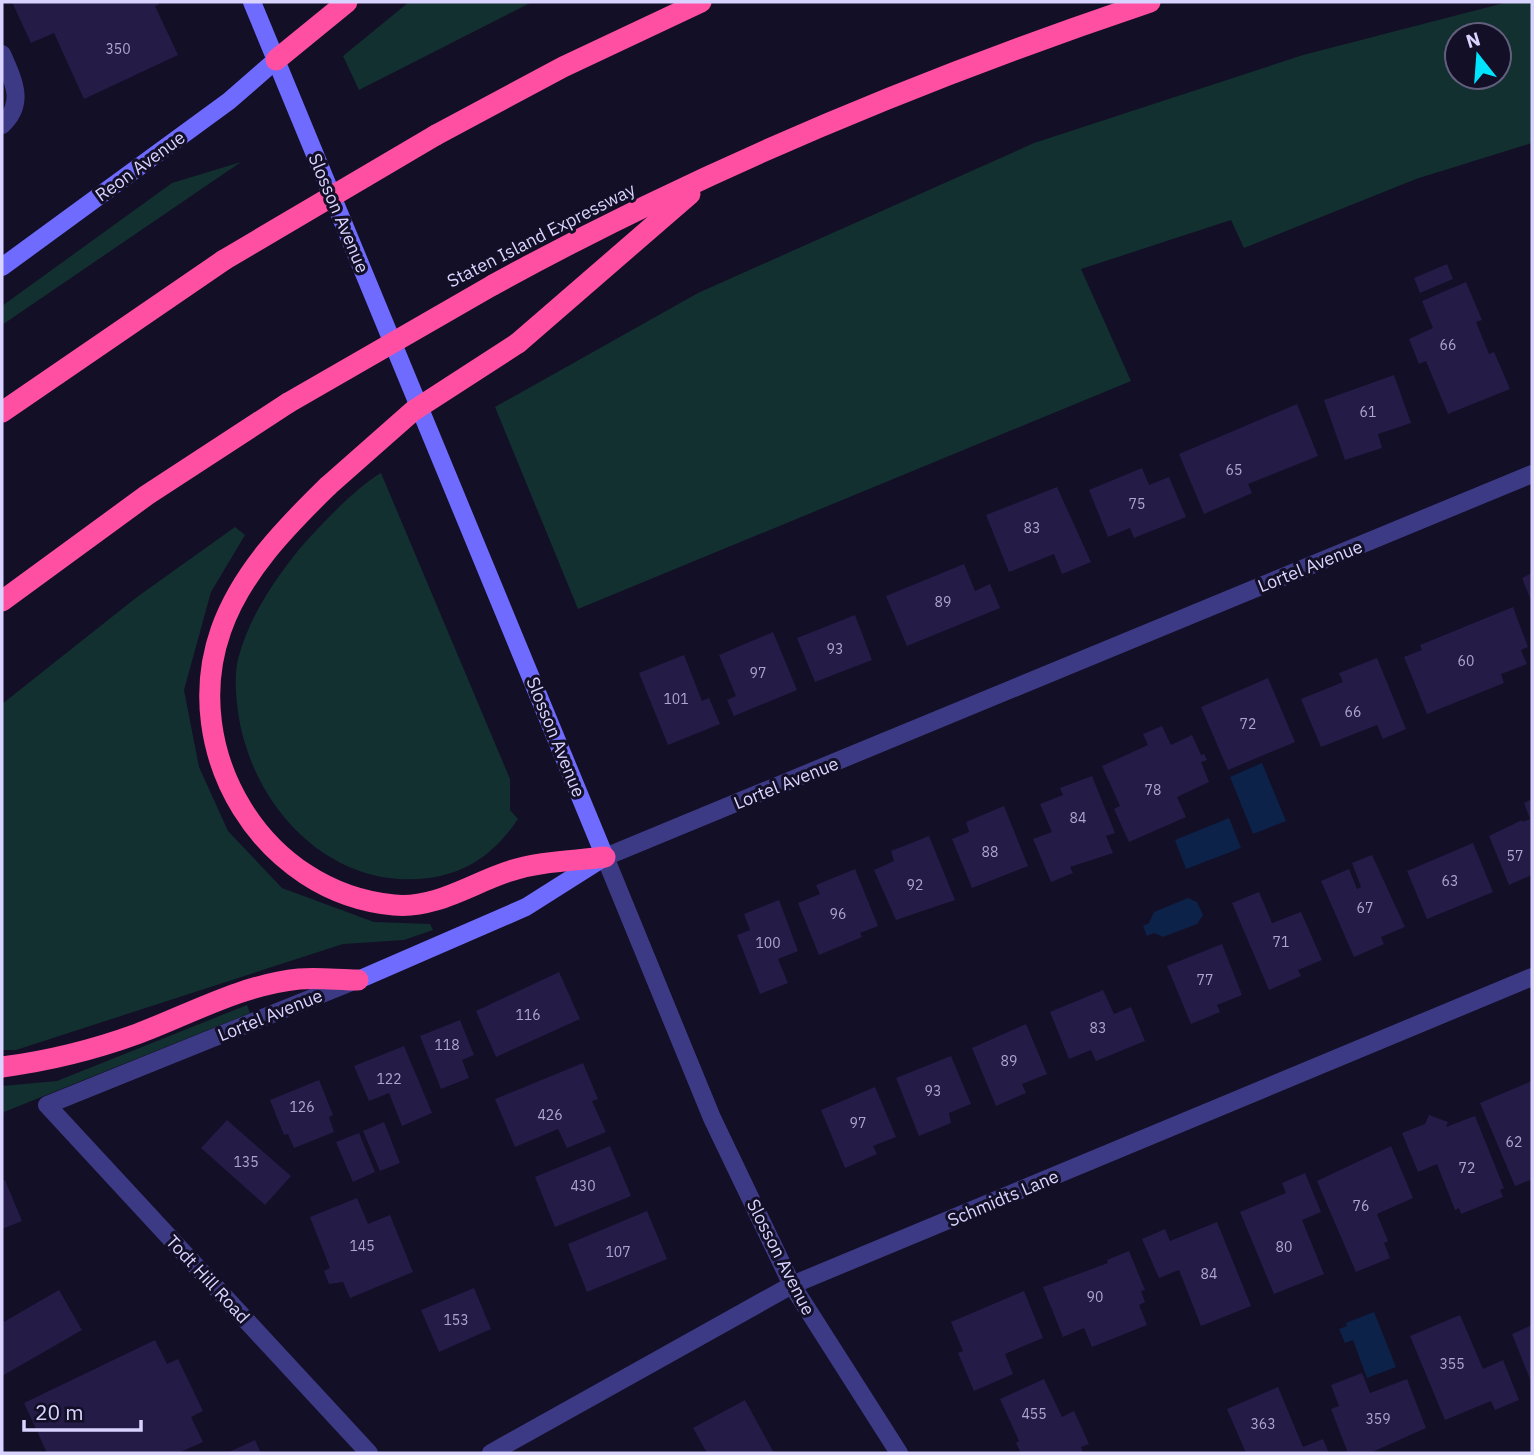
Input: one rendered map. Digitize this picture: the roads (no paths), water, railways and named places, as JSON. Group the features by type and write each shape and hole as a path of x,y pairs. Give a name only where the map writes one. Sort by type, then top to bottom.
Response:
{"highway":[{"path":"276,60 347,2"},
{"path":"2,412 224,260 436,135 563,67 701,2"},
{"name":"Staten Island Expressway","path":"2,601 147,495 288,403 493,285 710,176 905,91 1150,2"},
{"path":"605,857 512,870 433,901 394,905 355,896 308,874 287,860 251,823 228,784 214,745 209,696 213,653 221,628 245,580 272,545 328,486 413,411 518,343 710,176"},
{"path":"2,1067 64,1057 97,1048 237,993 270,984 301,978 358,980"}],"main road":[{"name":"Slosson Avenue","path":"252,2 605,857"},
{"name":"Reon Avenue","path":"2,267 229,102 276,60"},
{"name":"Lortel Avenue","path":"358,980 526,907 605,857"}],"street":[{"path":"2,54 17,92 12,114 2,125"},
{"name":"Lortel Avenue","path":"605,857 1532,474"},
{"name":"Slosson Avenue","path":"605,857 712,1118 792,1285 898,1453"},
{"name":"Schmidts Lane","path":"491,1453 792,1285 1532,977"},
{"name":"Lortel Avenue","path":"47,1105 358,980"},
{"name":"Todt Hill Road","path":"47,1105 369,1453"}],"water":[{"path":"1262,763 1286,821 1253,834 1230,777"},
{"path":"1229,818 1241,848 1186,869 1175,840"},
{"path":"1188,898 1197,902 1203,915 1197,924 1163,937 1154,933 1147,936 1143,926 1149,923 1154,912"},
{"path":"1374,1312 1396,1367 1367,1378 1353,1340 1345,1343 1339,1329 1347,1326 1346,1323"}]}
